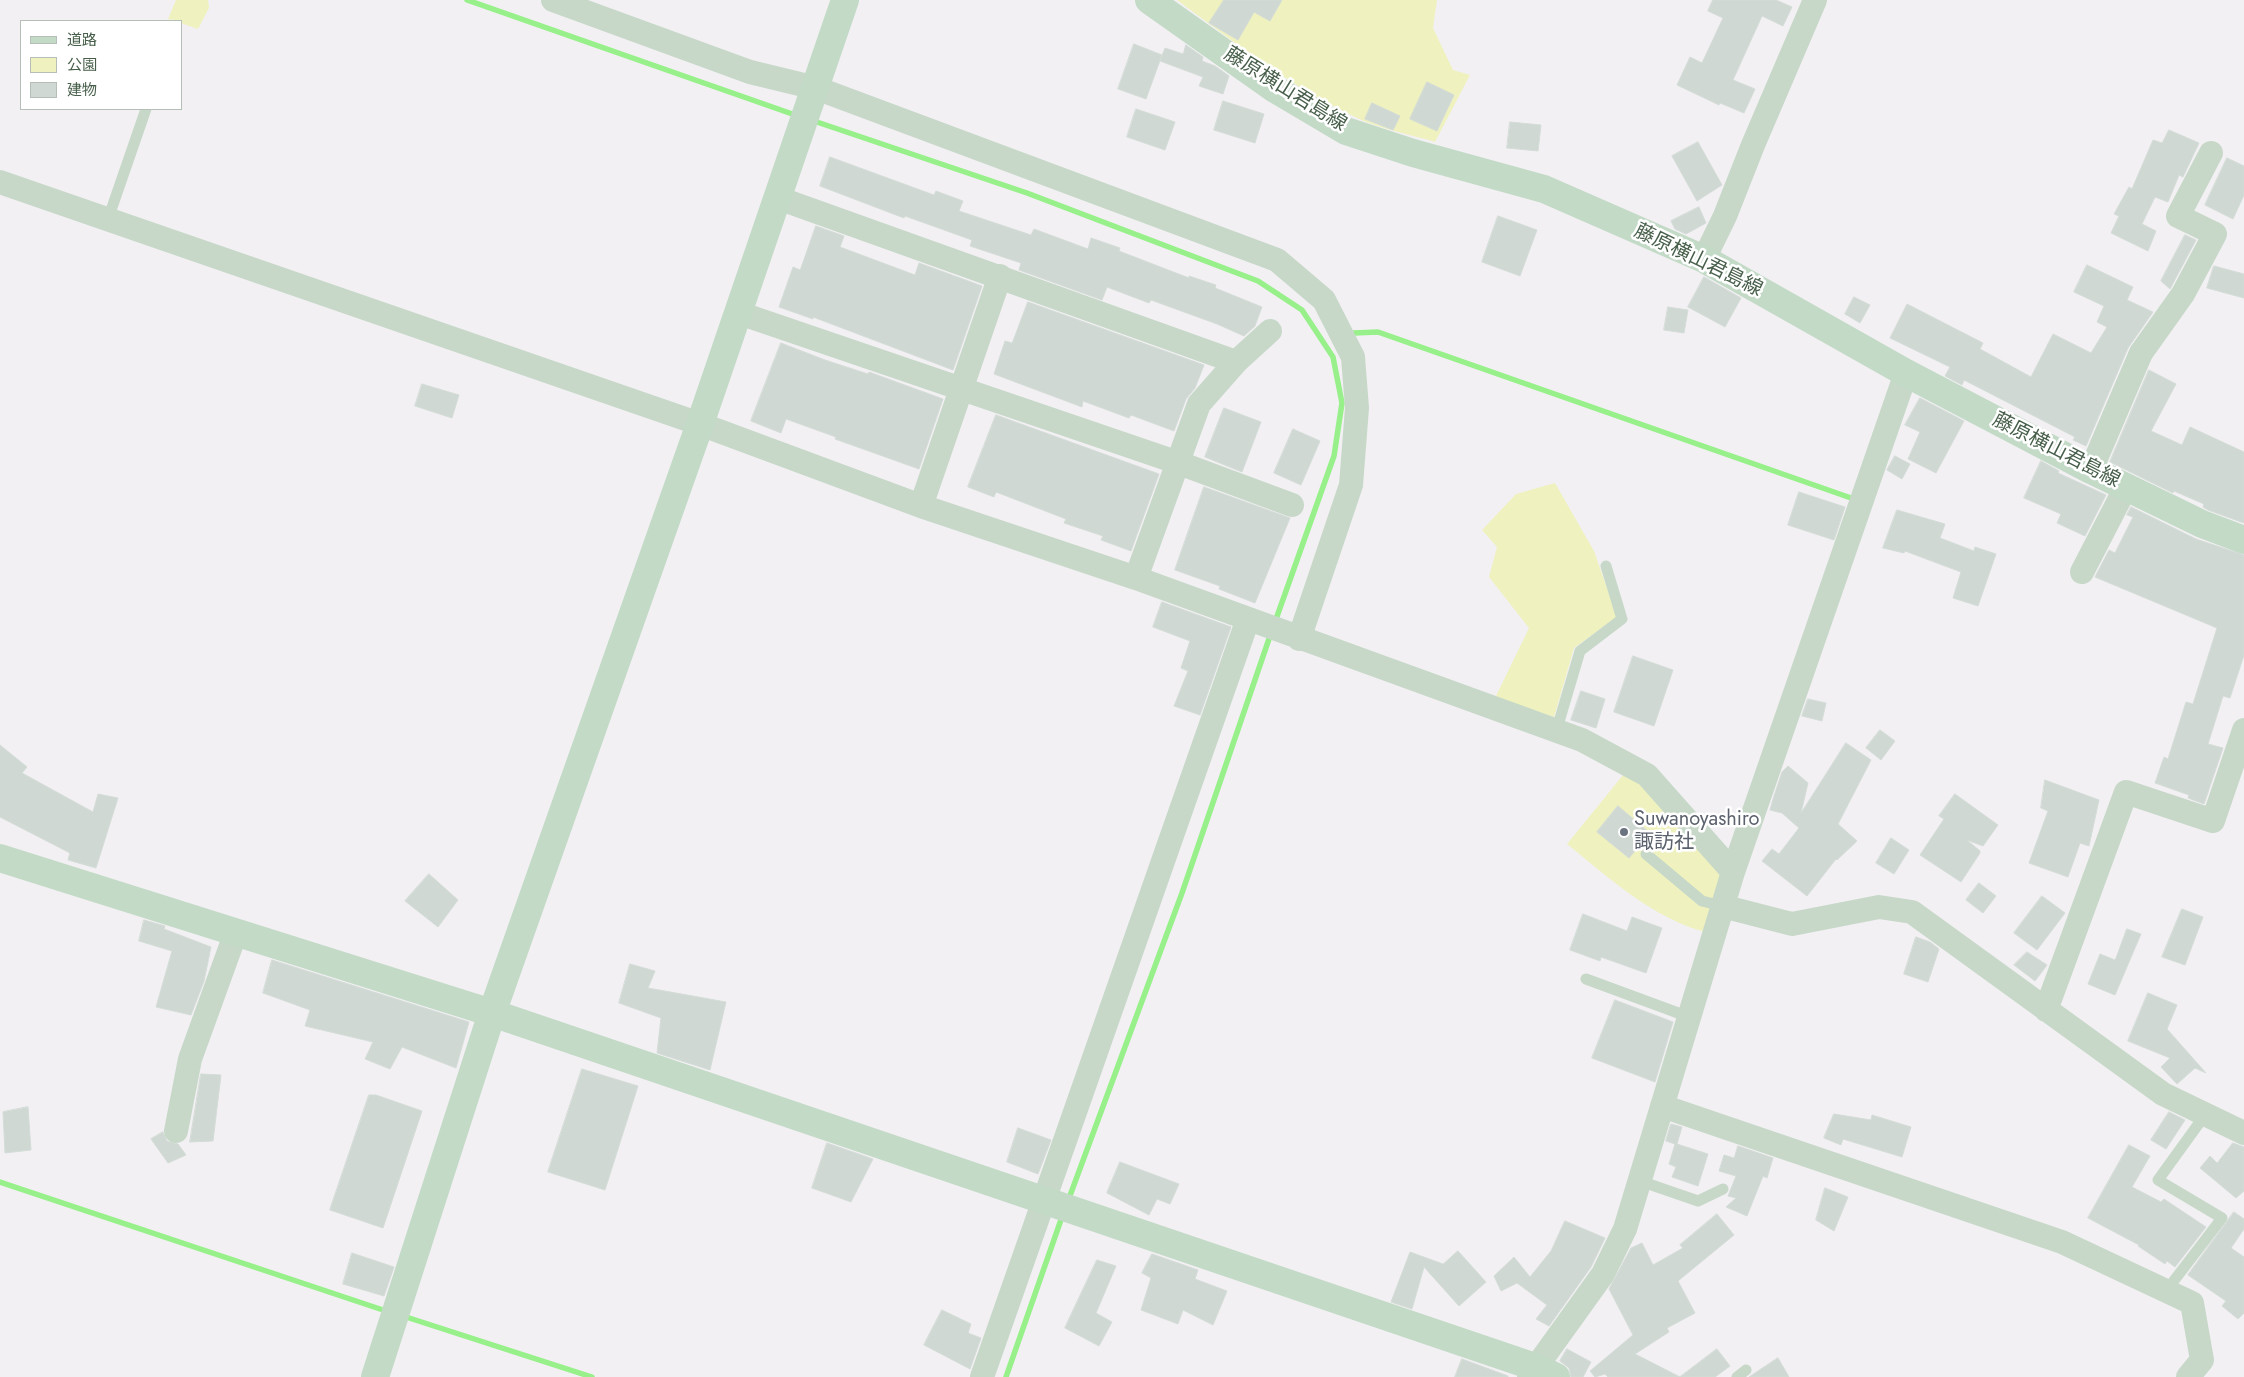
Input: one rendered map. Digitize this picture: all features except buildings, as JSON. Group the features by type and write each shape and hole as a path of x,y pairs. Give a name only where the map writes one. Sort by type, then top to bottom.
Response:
{"street":[{"path":"553,0 750,72 816,88 1277,260 1324,300 1353,357 1357,408 1350,485 1299,639"},
{"path":"375,1377 492,1012 739,313 845,0"},
{"name":"藤原横山君島線","path":"1149,0 1275,89 1346,131 1413,153 1544,188 1704,260 1906,373 2091,470 2202,524 2244,540"},
{"path":"1704,260 1725,216 1753,145 1816,0"},
{"path":"2091,470 2141,353 2183,294 2215,234 2178,216 2211,153"},
{"path":"0,182 700,424 921,506 1136,578 1299,639 1582,740 1647,775 1733,872"},
{"path":"778,198 1236,362"},
{"path":"921,506 1000,276"},
{"path":"739,313 1179,463 1292,505"},
{"path":"1136,578 1179,463 1198,404 1236,362 1270,331"},
{"path":"0,858 492,1012 1085,1215 1540,1374 1566,1327 1603,1274 1625,1230 1733,872 1906,373"},
{"path":"2082,572 2126,487"},
{"path":"982,1377 1253,622"},
{"path":"2046,1010 2126,792 2213,821 2244,730"},
{"path":"1722,906 1792,924 1879,907 1912,912 2163,1094 2244,1133"},
{"path":"176,1131 190,1059 236,932"},
{"path":"1662,1106 2062,1242 2192,1303 2202,1360 2188,1377"}],"lane":[{"path":"108,219 146,110"},
{"path":"1556,732 1580,651 1622,619 1606,566"},
{"path":"1646,854 1702,901 1722,906"},
{"path":"1586,979 1689,1017"},
{"path":"2166,1291 2222,1218 2158,1180 2205,1114"},
{"path":"1640,1181 1698,1201 1723,1189"}],"green space":[{"path":"176,0 208,0 209,8 198,29 182,23 182,20 168,19"},
{"path":"1177,0 1437,0 1433,28 1453,70 1470,75 1435,142 1374,125 1331,105 1241,48"},
{"path":"1555,483 1594,551 1617,617 1574,648 1554,717 1495,698 1529,628 1489,577 1497,547 1482,530 1516,494"},
{"path":"1628,769 1730,873 1709,933 1670,919 1634,897 1567,844"}],"waterway":[{"path":"467,0 798,116"},
{"path":"811,120 1027,193 1258,281 1302,310 1333,357 1342,403 1334,456 1275,622"},
{"path":"1348,336 1354,333 1378,332 1851,498"},
{"path":"1068,1201 1182,893 1271,633"},
{"path":"0,1182 389,1312"},
{"path":"1006,1377 1063,1214"},
{"path":"403,1316 592,1377"}],"place":[{"name":"Suwanoyashiro 諏訪社","path":"1624,832"}]}
